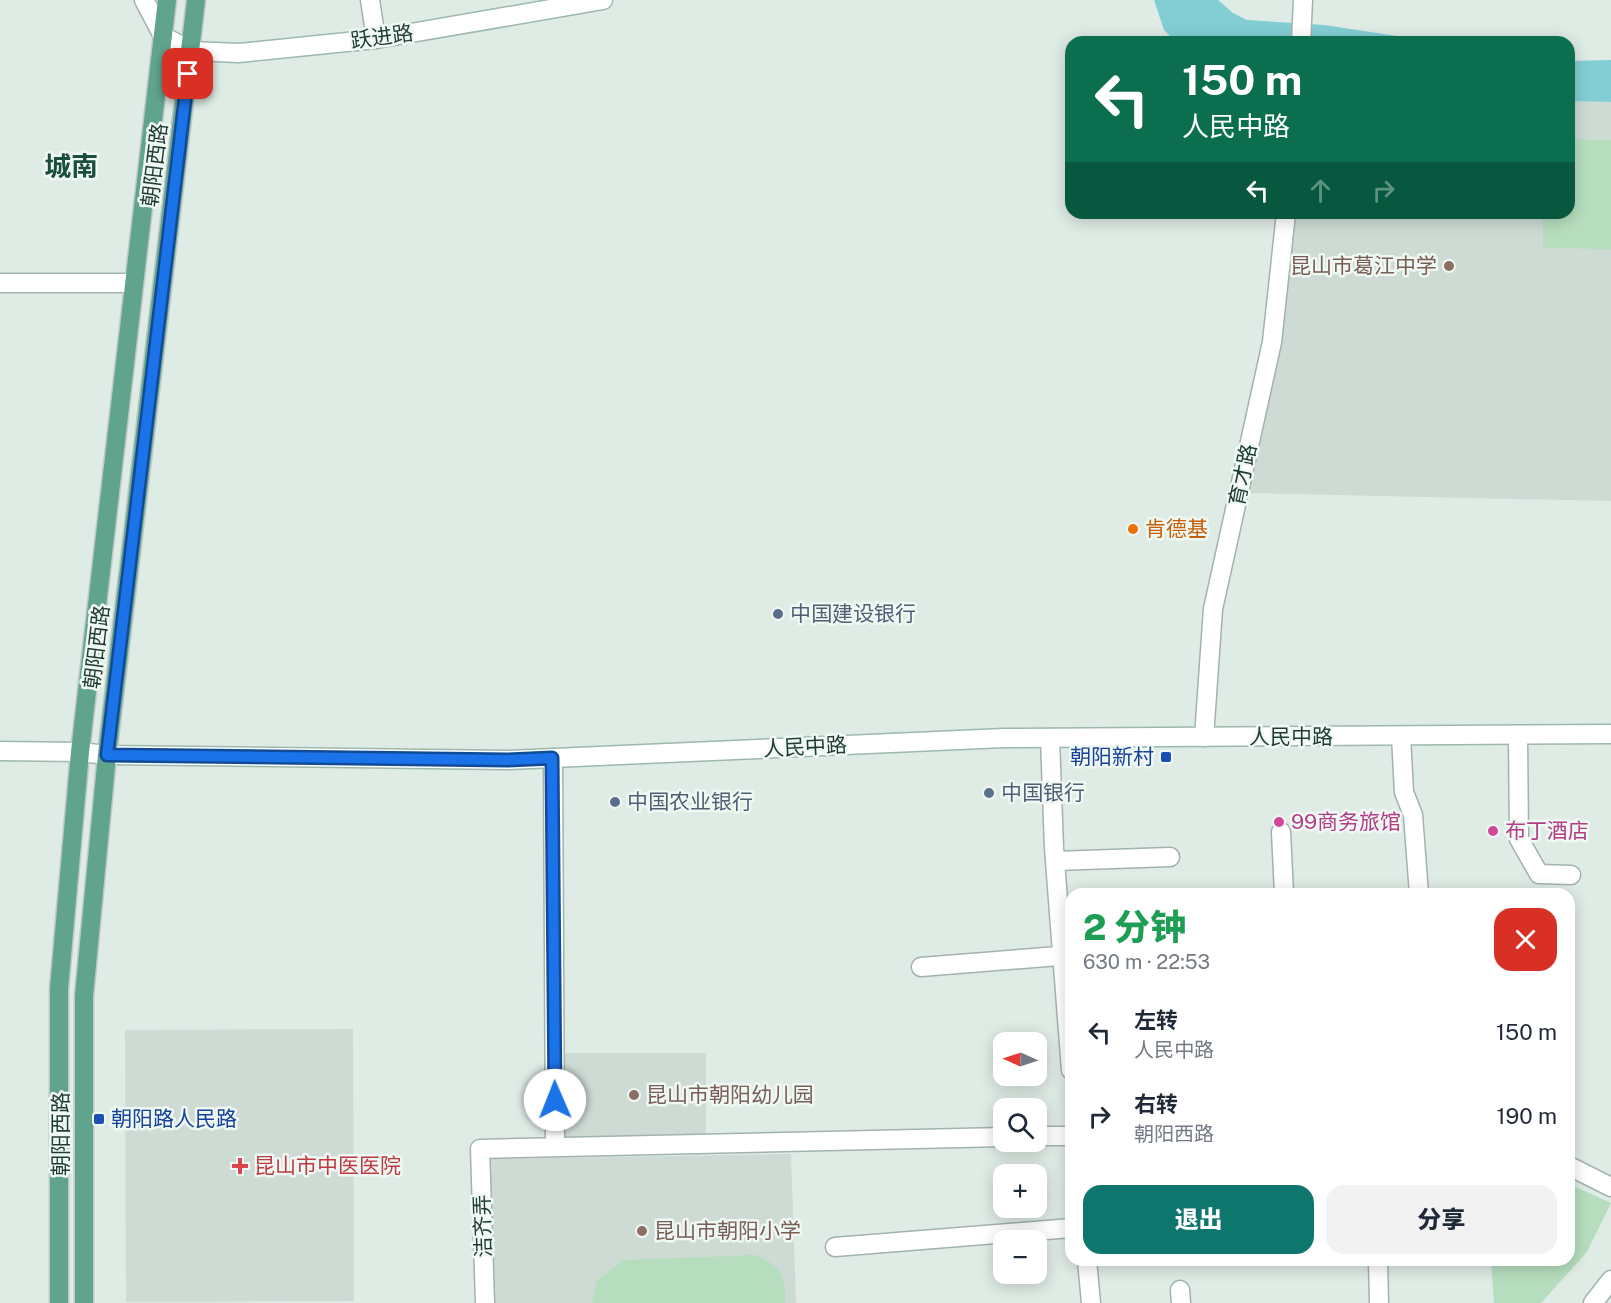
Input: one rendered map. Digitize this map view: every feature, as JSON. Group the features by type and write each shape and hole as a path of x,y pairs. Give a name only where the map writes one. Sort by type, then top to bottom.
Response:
{"main road":[{"name":"朝阳西路","path":"59,1303 59,989 80,752 167,0"},
{"name":"朝阳西路","path":"84,1303 84,996 107,755 196,0"}],"street":[{"path":"144,0 163,36"},
{"path":"370,0 376,39"},
{"name":"跃进路","path":"163,36 191,51 239,53 376,39 603,0"},
{"path":"1301,36 1303,0"},
{"name":"育才路","path":"1204,737 1213,609 1272,342 1285,219"},
{"path":"0,283 133,283"},
{"name":"人民中路","path":"0,751 80,752 107,755 508,760 1050,738 1611,734"},
{"path":"1401,736 1404,792 1413,815 1419,888"},
{"path":"1518,736 1519,839 1539,874 1571,874"},
{"path":"1050,738 1055,861 1065,947"},
{"path":"552,758 555,1146 993,1137"},
{"path":"1281,832 1284,888"},
{"path":"1055,861 1170,857"},
{"path":"921,968 1065,956"},
{"path":"1047,1136 1065,1136"},
{"name":"洁齐弄","path":"486,1303 480,1149 555,1146"},
{"path":"1575,1169 1611,1187"},
{"path":"835,1248 1065,1229"},
{"path":"1088,1266 1091,1303"},
{"path":"1378,1266 1379,1303"},
{"path":"1593,1303 1611,1280"}],"shaded area":[{"name":"昆山市葛江中学","path":"1575,101 1611,102 1611,501 1247,493 1289,219 1575,219"},
{"name":"昆山市中医医院","path":"353,1029 354,1301 126,1302 125,1030"},
{"name":"昆山市朝阳幼儿园","path":"562,1053 706,1053 706,1137 562,1138"},
{"name":"昆山市朝阳小学","path":"791,1154 796,1303 492,1303 487,1159"}],"green space":[{"path":"1575,139 1611,140 1611,249 1543,248 1543,219 1575,219"},
{"path":"1575,1187 1611,1203 1587,1252 1575,1265"},
{"path":"756,1255 770,1263 780,1273 785,1287 785,1303 592,1303 597,1281 623,1260"},
{"path":"1491,1266 1574,1266 1541,1303 1494,1303"}],"water":[{"path":"1154,0 1218,0 1233,13 1247,20 1324,25 1397,36 1170,36 1164,30"},
{"path":"1611,60 1611,102 1575,101 1575,61"}],"place":[{"name":"昆山市葛江中学","path":"1449,266"},
{"name":"肯德基","path":"1133,529"},
{"name":"中国建设银行","path":"778,614"},
{"name":"朝阳新村","path":"1166,757"},
{"name":"中国银行","path":"989,793"},
{"name":"中国农业银行","path":"615,802"},
{"name":"99商务旅馆","path":"1279,822"},
{"name":"布丁酒店","path":"1493,831"},
{"name":"昆山市朝阳幼儿园","path":"634,1095"},
{"name":"朝阳路人民路","path":"99,1119"},
{"name":"昆山市中医医院","path":"240,1166"},
{"name":"昆山市朝阳小学","path":"642,1231"}],"district":[{"name":"城南","path":"71,167"}],"route":[{"path":"188,74 107,755 508,760 552,758 555,1100"}]}
